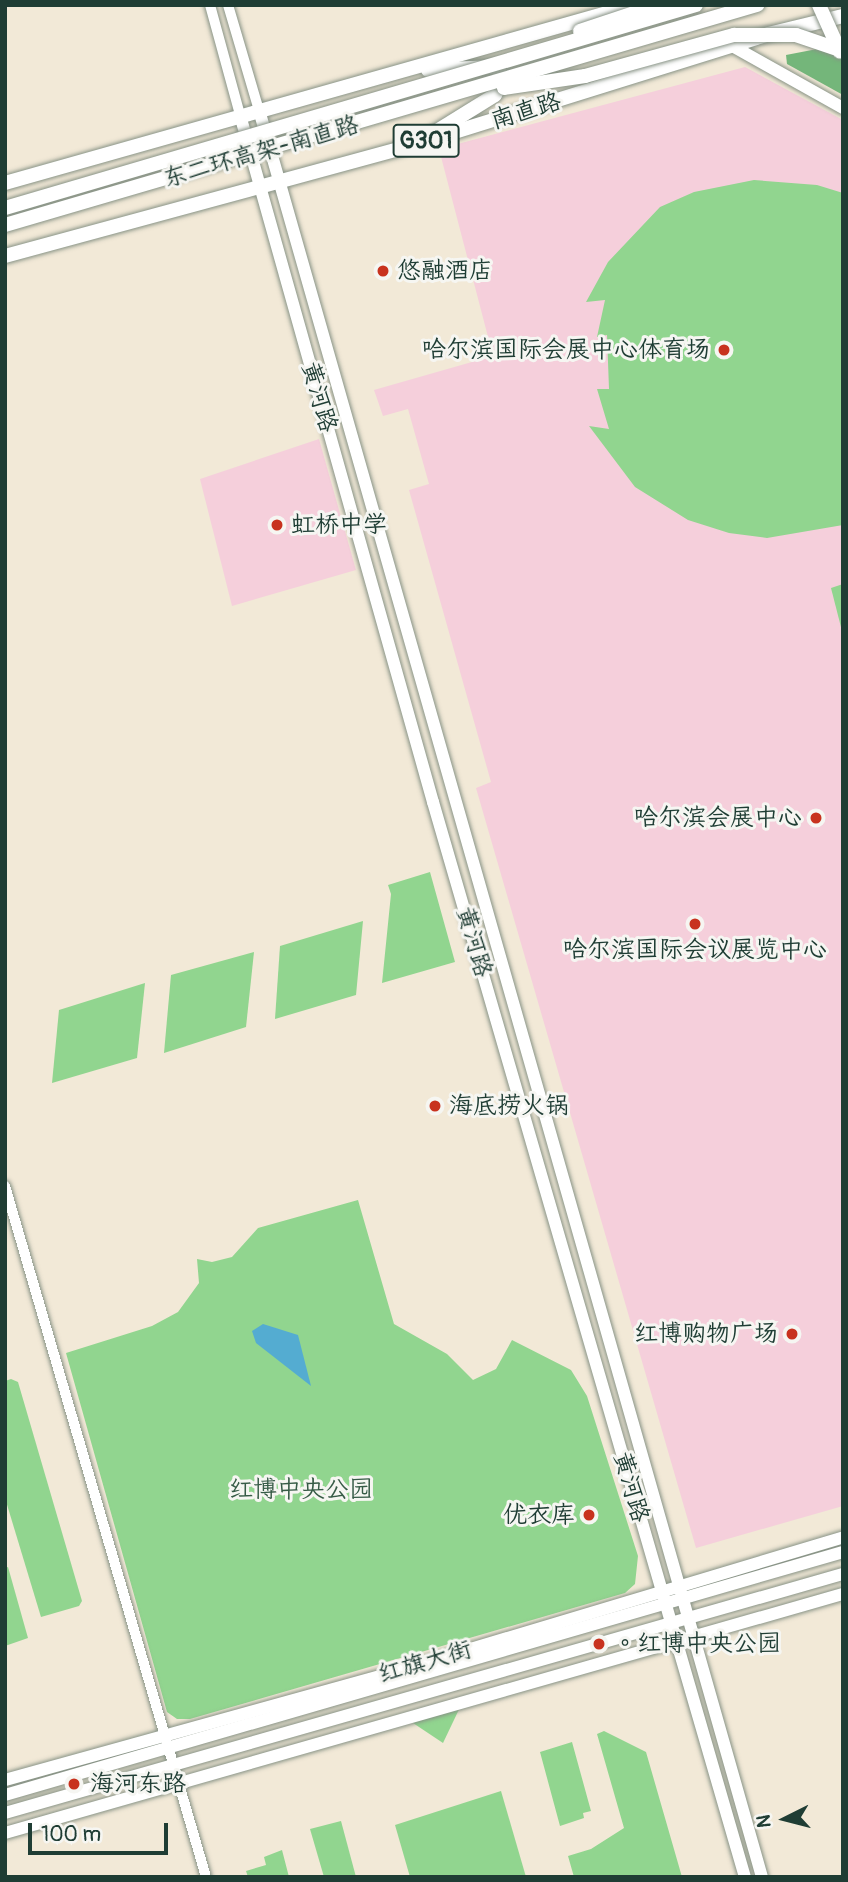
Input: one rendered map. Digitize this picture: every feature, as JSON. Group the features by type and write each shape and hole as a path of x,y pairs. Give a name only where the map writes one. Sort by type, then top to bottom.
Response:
{"highway":[{"path":"5,183 635,5"},
{"path":"503,62 599,23 658,5"},
{"name":"东二环高架-南直路","path":"5,208 696,5"},
{"name":"东二环高架-南直路","path":"5,225 757,5"},
{"path":"820,5 843,53"},
{"path":"602,15 526,55 517,65 517,75 530,86 621,83"},
{"name":"南直路","path":"5,256 416,144 843,16"},
{"path":"447,97 585,76 734,35 796,35 843,53"},
{"path":"399,72 495,67 504,77 495,95 416,144"}],"main road":[{"path":"734,47 843,108"},
{"name":"黄河路","path":"259,110 762,1877"},
{"name":"黄河路","path":"240,115 662,1597 745,1877"},
{"name":"红旗大街","path":"682,1592 843,1537"},
{"name":"红旗大街","path":"5,1795 167,1741 662,1597 843,1552"},
{"name":"红旗大街","path":"5,1813 843,1574"},
{"name":"红旗大街","path":"5,1833 843,1594"},
{"name":"红旗大街","path":"5,1780 167,1741"}],"street":[{"name":"黄河路","path":"209,5 240,115"},
{"name":"黄河路","path":"228,5 259,110"},
{"path":"5,1186 206,1877"}],"shaded area":[{"path":"745,67 843,120 843,1506 696,1548 476,788 491,782 409,490 429,484 408,409 383,416 374,390 493,356 439,149"},
{"name":"虹桥中学","path":"319,439 356,570 232,606 200,479"}],"green space":[{"path":"843,44 843,95 787,64 786,55"},
{"name":"哈尔滨国际会展中心体育场","path":"754,180 817,185 843,193 843,525 767,538 729,533 688,520 635,487 589,426 609,429 597,389 609,389 607,335 597,337 605,300 586,302 608,262 660,207 694,192"},
{"path":"843,584 843,635 831,588"},
{"path":"430,872 455,962 382,983 391,894 388,885"},
{"path":"363,921 356,995 275,1019 280,946"},
{"path":"254,952 246,1027 164,1053 171,975"},
{"path":"145,983 137,1058 52,1083 59,1010"},
{"name":"红博中央公园","path":"358,1200 394,1324 447,1354 473,1380 496,1369 512,1340 571,1370 587,1396 638,1556 635,1584 625,1593 190,1719 177,1719 167,1712 66,1353 152,1326 178,1312 199,1283 197,1259 212,1262 232,1257 258,1228"},
{"path":"11,1379 18,1382 82,1601 79,1606 41,1617 5,1498 5,1381"},
{"path":"8,1567 28,1638 5,1646 5,1568"},
{"path":"463,1701 443,1743 404,1717"},
{"path":"604,1731 646,1752 682,1877 574,1877 568,1856 591,1849 624,1828 597,1734"},
{"path":"572,1742 591,1811 583,1813 584,1818 560,1826 540,1752"},
{"path":"501,1791 526,1877 410,1877 395,1825"},
{"path":"341,1821 356,1877 324,1877 310,1829"},
{"path":"282,1850 289,1877 248,1877 246,1871 266,1865 264,1857"}],"water":[{"path":"263,1324 298,1335 311,1386 256,1343 252,1331"}],"place":[{"name":"悠融酒店","path":"383,271"},
{"name":"哈尔滨国际会展中心体育场","path":"724,350"},
{"name":"虹桥中学","path":"277,525"},
{"name":"哈尔滨会展中心","path":"816,818"},
{"name":"哈尔滨国际会议展览中心","path":"695,924"},
{"name":"海底捞火锅","path":"435,1106"},
{"name":"红博购物广场","path":"792,1334"},
{"name":"优衣库","path":"589,1515"},
{"name":"。红博中央公园","path":"599,1644"},
{"name":"海河东路","path":"74,1784"}]}
